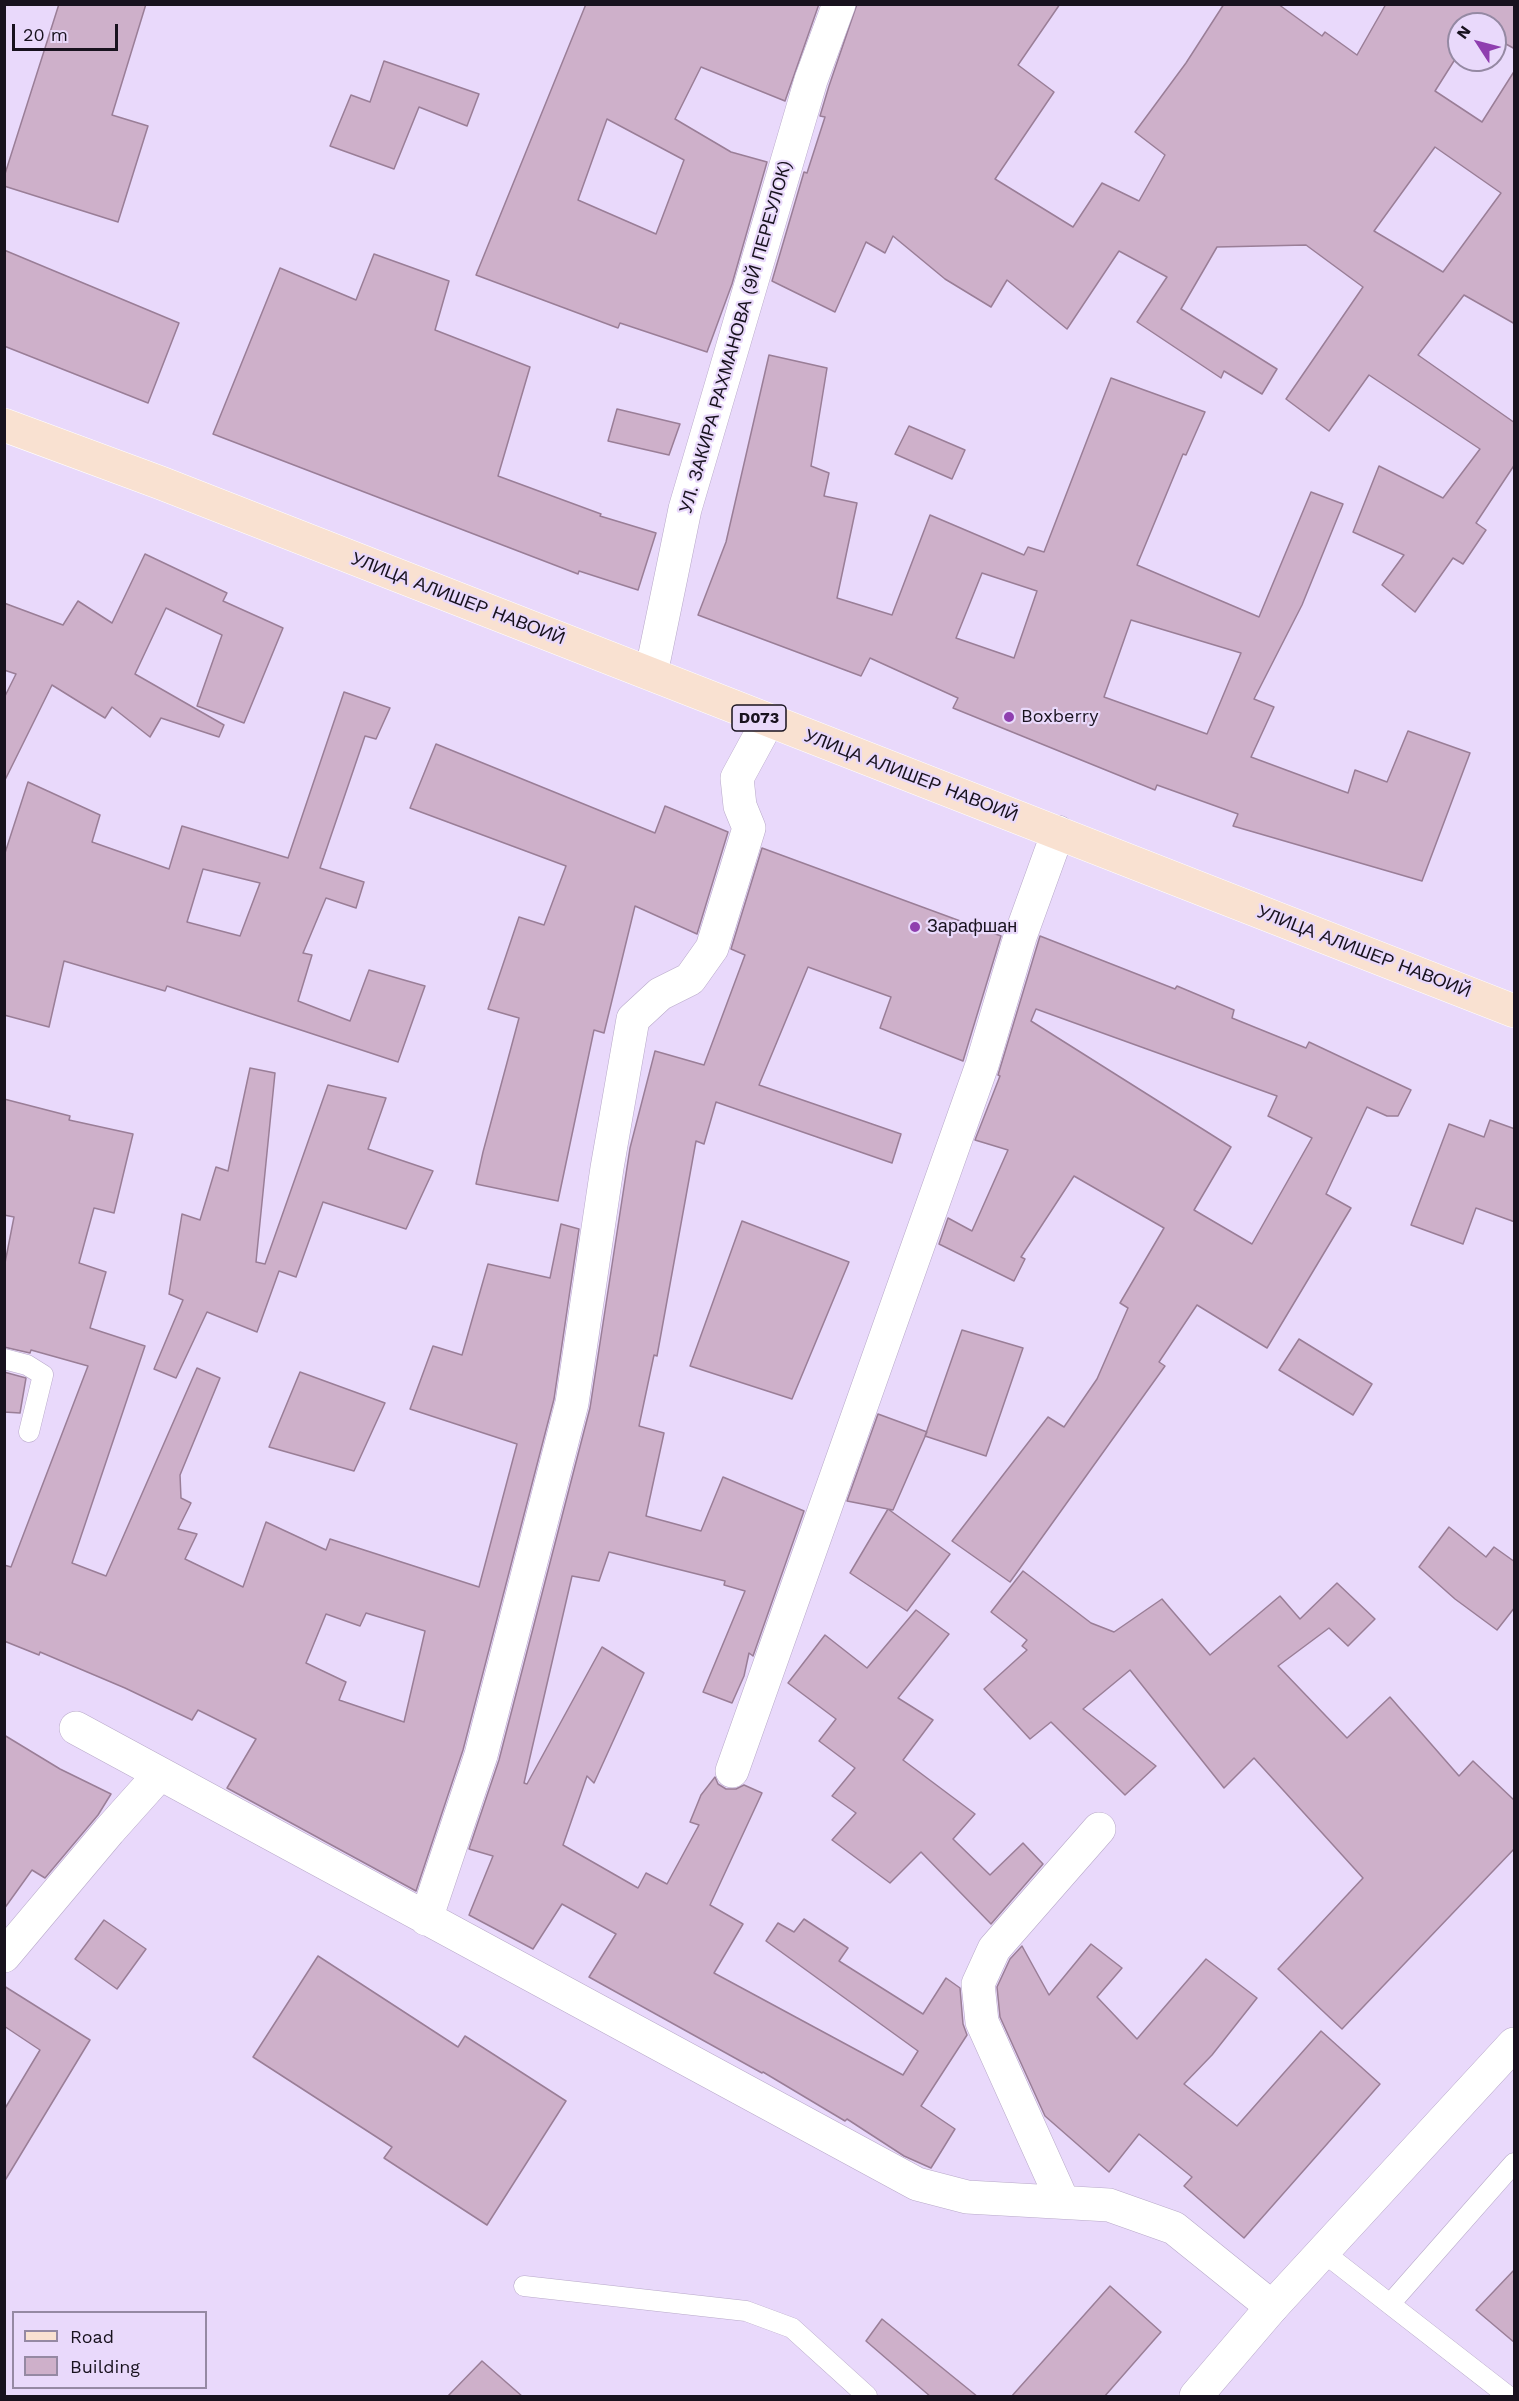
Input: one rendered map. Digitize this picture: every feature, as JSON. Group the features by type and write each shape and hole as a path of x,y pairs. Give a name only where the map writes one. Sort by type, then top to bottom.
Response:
{"main road":[{"name":"УЛИЦА АЛИШЕР НАВОИЙ","path":"4,425 161,483 1515,1011"}],"street":[{"name":"УЛ. ЗАКИРА РАХМАНОВА (9Й ПЕРЕУЛОК)","path":"651,674 688,498 811,80 838,4"},
{"path":"426,1919 481,1755 573,1403 607,1168 633,1019 660,994 690,979 712,948 749,828 740,806 737,778 768,721"},
{"path":"732,1771 982,1065 1020,937 1058,832"},
{"path":"76,1728 917,2184 967,2198 1109,2205 1174,2228 1272,2307"},
{"path":"4,1956 160,1774"},
{"path":"1063,2202 982,2022 978,1984 994,1950 1099,1829"},
{"path":"1196,2397 1272,2307 1515,2044"}],"lane":[{"path":"4,1359 27,1365 43,1375 29,1432"},
{"path":"1390,2304 1515,2163"},
{"path":"1323,2252 1508,2397"},
{"path":"524,2286 746,2311 792,2328 867,2397"}],"building":[{"path":"59,4 146,4 112,115 148,126 118,222 4,186 4,177"},
{"path":"586,4 819,4 785,101 701,67 675,119 731,152 767,162 732,284 707,352 620,323 618,328 476,275","holes":["607,119 684,160 656,234 578,200"]},
{"path":"857,4 1060,4 1018,65 1054,92 995,179 1073,227 1102,183 1139,201 1165,155 1135,132 1186,63 1224,4 1278,4 1322,36 1325,32 1357,55 1386,4 1515,4 1515,49 1507,45 1507,12 1447,12 1447,72 1435,91 1482,122 1515,70 1515,324 1464,295 1418,355 1515,423 1515,464 1476,523 1486,530 1463,564 1453,558 1415,612 1382,585 1404,555 1353,532 1379,466 1443,498 1480,449 1369,375 1329,431 1286,399 1363,287 1306,245 1217,247 1181,309 1277,369 1262,394 1224,371 1221,378 1137,322 1167,277 1119,251 1067,329 1007,280 991,307 945,279 893,236 885,253 866,242 835,312 772,281 804,172 807,173 825,117 820,116","holes":["1435,147 1501,193 1443,272 1374,231"]},
{"path":"384,61 479,94 467,126 419,107 394,169 330,146 351,95 370,102"},
{"path":"4,250 179,323 148,403 4,346"},
{"path":"374,254 449,281 435,330 530,367 498,476 601,514 600,516 656,533 638,590 579,571 578,574 213,434 280,268 356,300"},
{"path":"769,355 827,368 811,466 829,473 824,496 857,503 837,598 892,615 930,515 1024,555 1028,547 1044,552 1111,378 1205,412 1186,455 1183,454 1137,565 1259,617 1311,492 1343,504 1302,605 1254,699 1274,707 1251,757 1348,793 1355,770 1387,782 1408,731 1470,753 1422,881 1233,826 1238,814 1157,785 1155,790 953,708 958,698 870,658 861,676 698,615 726,542","holes":["982,573 1037,591 1014,658 956,638","1131,620 1241,653 1207,734 1104,697"]},
{"path":"617,409 680,424 669,455 608,441"},
{"path":"909,426 965,450 952,479 895,454"},
{"path":"145,554 227,593 223,601 283,628 244,723 197,706 222,635 166,608 135,674 224,725 219,737 161,718 150,737 112,707 105,718 52,685 4,782 4,698 16,674 4,670 4,603 63,625 78,601 112,623"},
{"path":"344,692 390,708 376,739 365,736 320,868 364,882 356,908 326,898 303,953 312,955 298,1001 350,1021 369,970 425,986 398,1062 167,986 165,991 64,961 49,1027 4,1015 4,856 28,782 100,815 92,842 169,869 182,826 288,858","holes":["203,869 260,883 240,936 187,922"]},
{"path":"436,744 655,833 665,806 728,832 697,934 635,906 604,1033 594,1030 558,1201 476,1184 519,1018 488,1009 519,917 544,925 566,866 410,808"},
{"path":"762,848 1001,936 963,1061 880,1028 891,997 808,967 759,1085 901,1134 892,1163 716,1102 704,1144 696,1141 657,1356 654,1355 639,1426 664,1433 646,1516 701,1531 723,1477 804,1511 753,1656 749,1653 744,1676 732,1703 703,1692 745,1591 724,1585 725,1581 609,1552 599,1581 572,1576 524,1783 527,1784 602,1647 644,1673 594,1783 587,1776 563,1845 638,1888 646,1873 667,1884 699,1825 690,1822 701,1795 715,1777 718,1784 726,1789 736,1789 744,1785 762,1793 710,1905 743,1924 714,1973 903,2075 918,2051 766,1941 778,1923 794,1932 804,1919 848,1948 839,1961 923,2014 946,1978 960,1988 963,2024 967,2035 921,2106 955,2129 931,2168 904,2156 847,2119 845,2121 763,2072 589,1977 616,1934 562,1904 533,1949 469,1915 493,1856 469,1849 499,1760 590,1408 630,1148 655,1051 704,1065 745,955 731,949"},
{"path":"1040,936 1175,989 1177,986 1234,1010 1232,1018 1306,1048 1309,1042 1411,1090 1398,1116 1387,1116 1367,1107 1326,1194 1351,1208 1267,1348 1197,1305 1159,1362 1165,1366 1010,1582 952,1541 1048,1417 1064,1427 1097,1379 1128,1308 1120,1303 1164,1228 1074,1176 1021,1257 1025,1259 1014,1281 939,1244 948,1218 972,1231 1008,1150 975,1140 1000,1076 998,1075","holes":["1036,1009 1277,1096 1268,1116 1312,1138 1252,1244 1194,1210 1231,1147 1031,1021"]},
{"path":"250,1068 275,1073 256,1262 265,1264 328,1085 386,1098 368,1149 433,1171 406,1229 323,1202 296,1277 279,1271 257,1332 207,1312 176,1378 154,1369 183,1300 169,1294 182,1214 200,1220 216,1167 228,1171"},
{"path":"4,1099 70,1116 69,1120 133,1134 114,1213 94,1208 79,1263 106,1272 90,1328 145,1346 72,1563 106,1576 197,1368 220,1378 180,1475 181,1498 191,1503 178,1529 197,1534 185,1559 243,1587 266,1522 326,1550 330,1539 479,1587 517,1444 410,1409 433,1346 462,1355 488,1264 550,1278 561,1224 579,1229 554,1399 463,1750 416,1891 227,1788 256,1739 198,1710 192,1720 125,1688 40,1652 39,1655 4,1641 4,1565 11,1567 88,1366 31,1350 30,1353 4,1347 4,1268 14,1217 4,1215","holes":["366,1613 425,1631 404,1722 339,1700 346,1682 306,1663 326,1614 360,1626"]},
{"path":"1490,1120 1515,1129 1515,1222 1476,1208 1463,1244 1411,1225 1449,1124 1484,1137"},
{"path":"742,1221 849,1262 792,1399 690,1366"},
{"path":"962,1330 1023,1348 986,1456 925,1436"},
{"path":"1299,1339 1372,1384 1353,1415 1279,1370"},
{"path":"4,1372 26,1378 20,1413 4,1412"},
{"path":"300,1372 385,1403 354,1471 269,1447"},
{"path":"878,1414 927,1432 893,1510 847,1501"},
{"path":"888,1509 950,1554 907,1611 850,1573"},
{"path":"1449,1527 1486,1557 1494,1547 1515,1562 1515,1607 1497,1630 1455,1599 1419,1567"},
{"path":"1023,1571 1091,1623 1114,1632 1162,1599 1210,1655 1280,1596 1300,1619 1337,1583 1375,1619 1348,1646 1329,1628 1278,1666 1347,1738 1390,1697 1459,1776 1473,1761 1515,1801 1515,1848 1342,2029 1278,1969 1363,1878 1254,1758 1224,1788 1130,1670 1083,1709 1156,1766 1125,1795 1051,1722 1030,1739 984,1689 1027,1650 1022,1646 1027,1640 991,1612"},
{"path":"916,1610 949,1634 898,1698 933,1720 903,1760 975,1814 953,1839 990,1875 1023,1843 1043,1864 991,1924 921,1852 890,1883 832,1840 856,1813 832,1796 855,1768 819,1741 836,1719 788,1683 825,1635 867,1668"},
{"path":"4,1735 60,1769 111,1794 98,1815 45,1878 32,1870 4,1909"},
{"path":"104,1920 146,1949 117,1989 75,1959"},
{"path":"1091,1944 1122,1968 1097,1997 1137,2039 1206,1959 1257,1998 1212,2055 1184,2084 1237,2126 1321,2031 1380,2084 1244,2238 1184,2186 1192,2177 1139,2134 1109,2172 1045,2116 1000,2017 997,1987 1010,1959 1022,1946 1049,1995"},
{"path":"318,1956 458,2047 465,2036 566,2101 487,2225 384,2158 392,2147 253,2057"},
{"path":"4,1986 90,2040 4,2182 4,2110 40,2050 4,2026"},
{"path":"1515,2269 1515,2343 1476,2310"},
{"path":"1110,2286 1161,2332 1104,2397 1011,2397"},
{"path":"882,2319 978,2397 931,2397 866,2341"},
{"path":"482,2361 523,2397 447,2397"}],"place":[{"name":"Boxberry","path":"1009,717"},
{"name":"Зарафшан","path":"915,927"}]}
